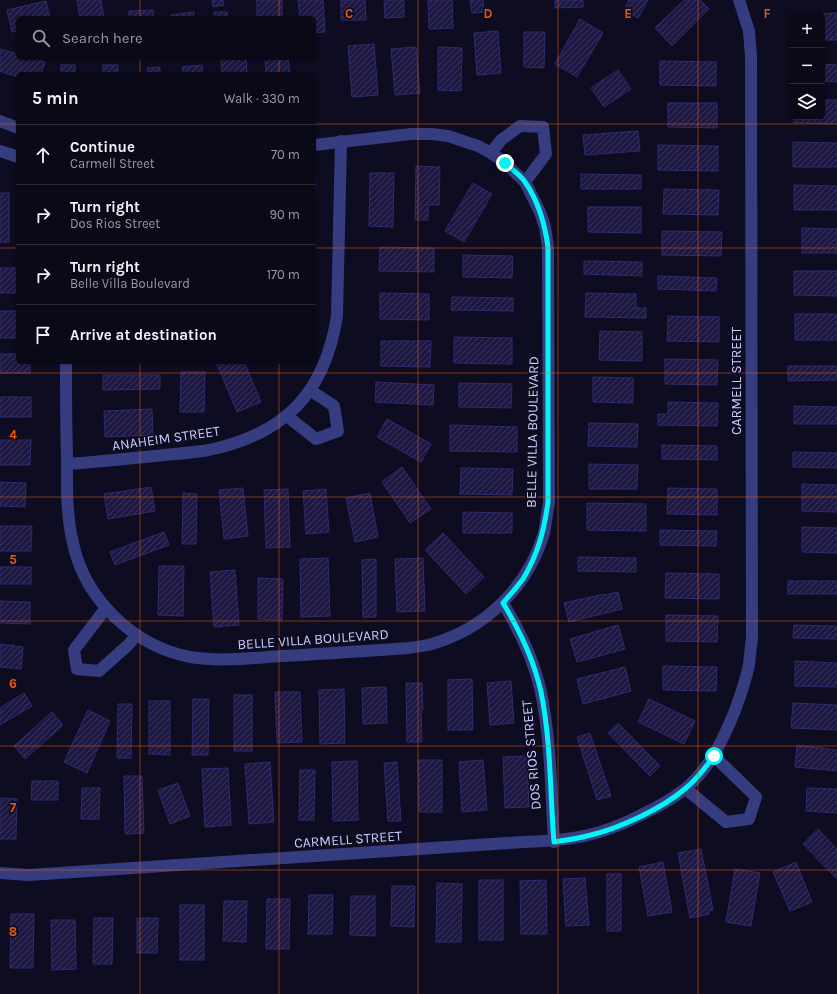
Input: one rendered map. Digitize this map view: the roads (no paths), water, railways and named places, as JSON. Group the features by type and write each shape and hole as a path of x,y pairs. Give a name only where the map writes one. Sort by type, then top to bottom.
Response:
{"street":[{"name":"CARMELL STREET","path":"0,873 29,875 523,842 554,842 588,836 622,825 663,804 686,789 702,772 714,756 724,738 742,692 749,665 752,636 751,57 749,31 739,0"},
{"path":"0,121 16,127"},
{"path":"491,153 501,140 520,126 543,127 546,154 525,182"},
{"name":"BELLE VILLA BOULEVARD","path":"66,364 67,512 78,563 94,594 106,608 122,624 137,635 157,646 190,657 214,660 408,648 431,644 459,634 480,622 503,603 522,579 536,554 544,532 548,502 548,247 545,227 540,212 525,182 505,163 491,153 463,140 432,134 411,134 316,145"},
{"name":"ANAHEIM STREET","path":"67,464 208,450 235,443 254,436 271,427 300,403 324,367 334,334 337,316 341,141"},
{"path":"0,150 16,156"},
{"path":"286,416 316,439 338,431 334,406 310,390"},
{"name":"DOS RIOS STREET","path":"503,603 524,640 540,692 546,729 554,842"},
{"path":"106,608 74,650 77,669 99,671 137,635"},
{"path":"686,789 726,822 749,819 756,797 714,756"}]}
